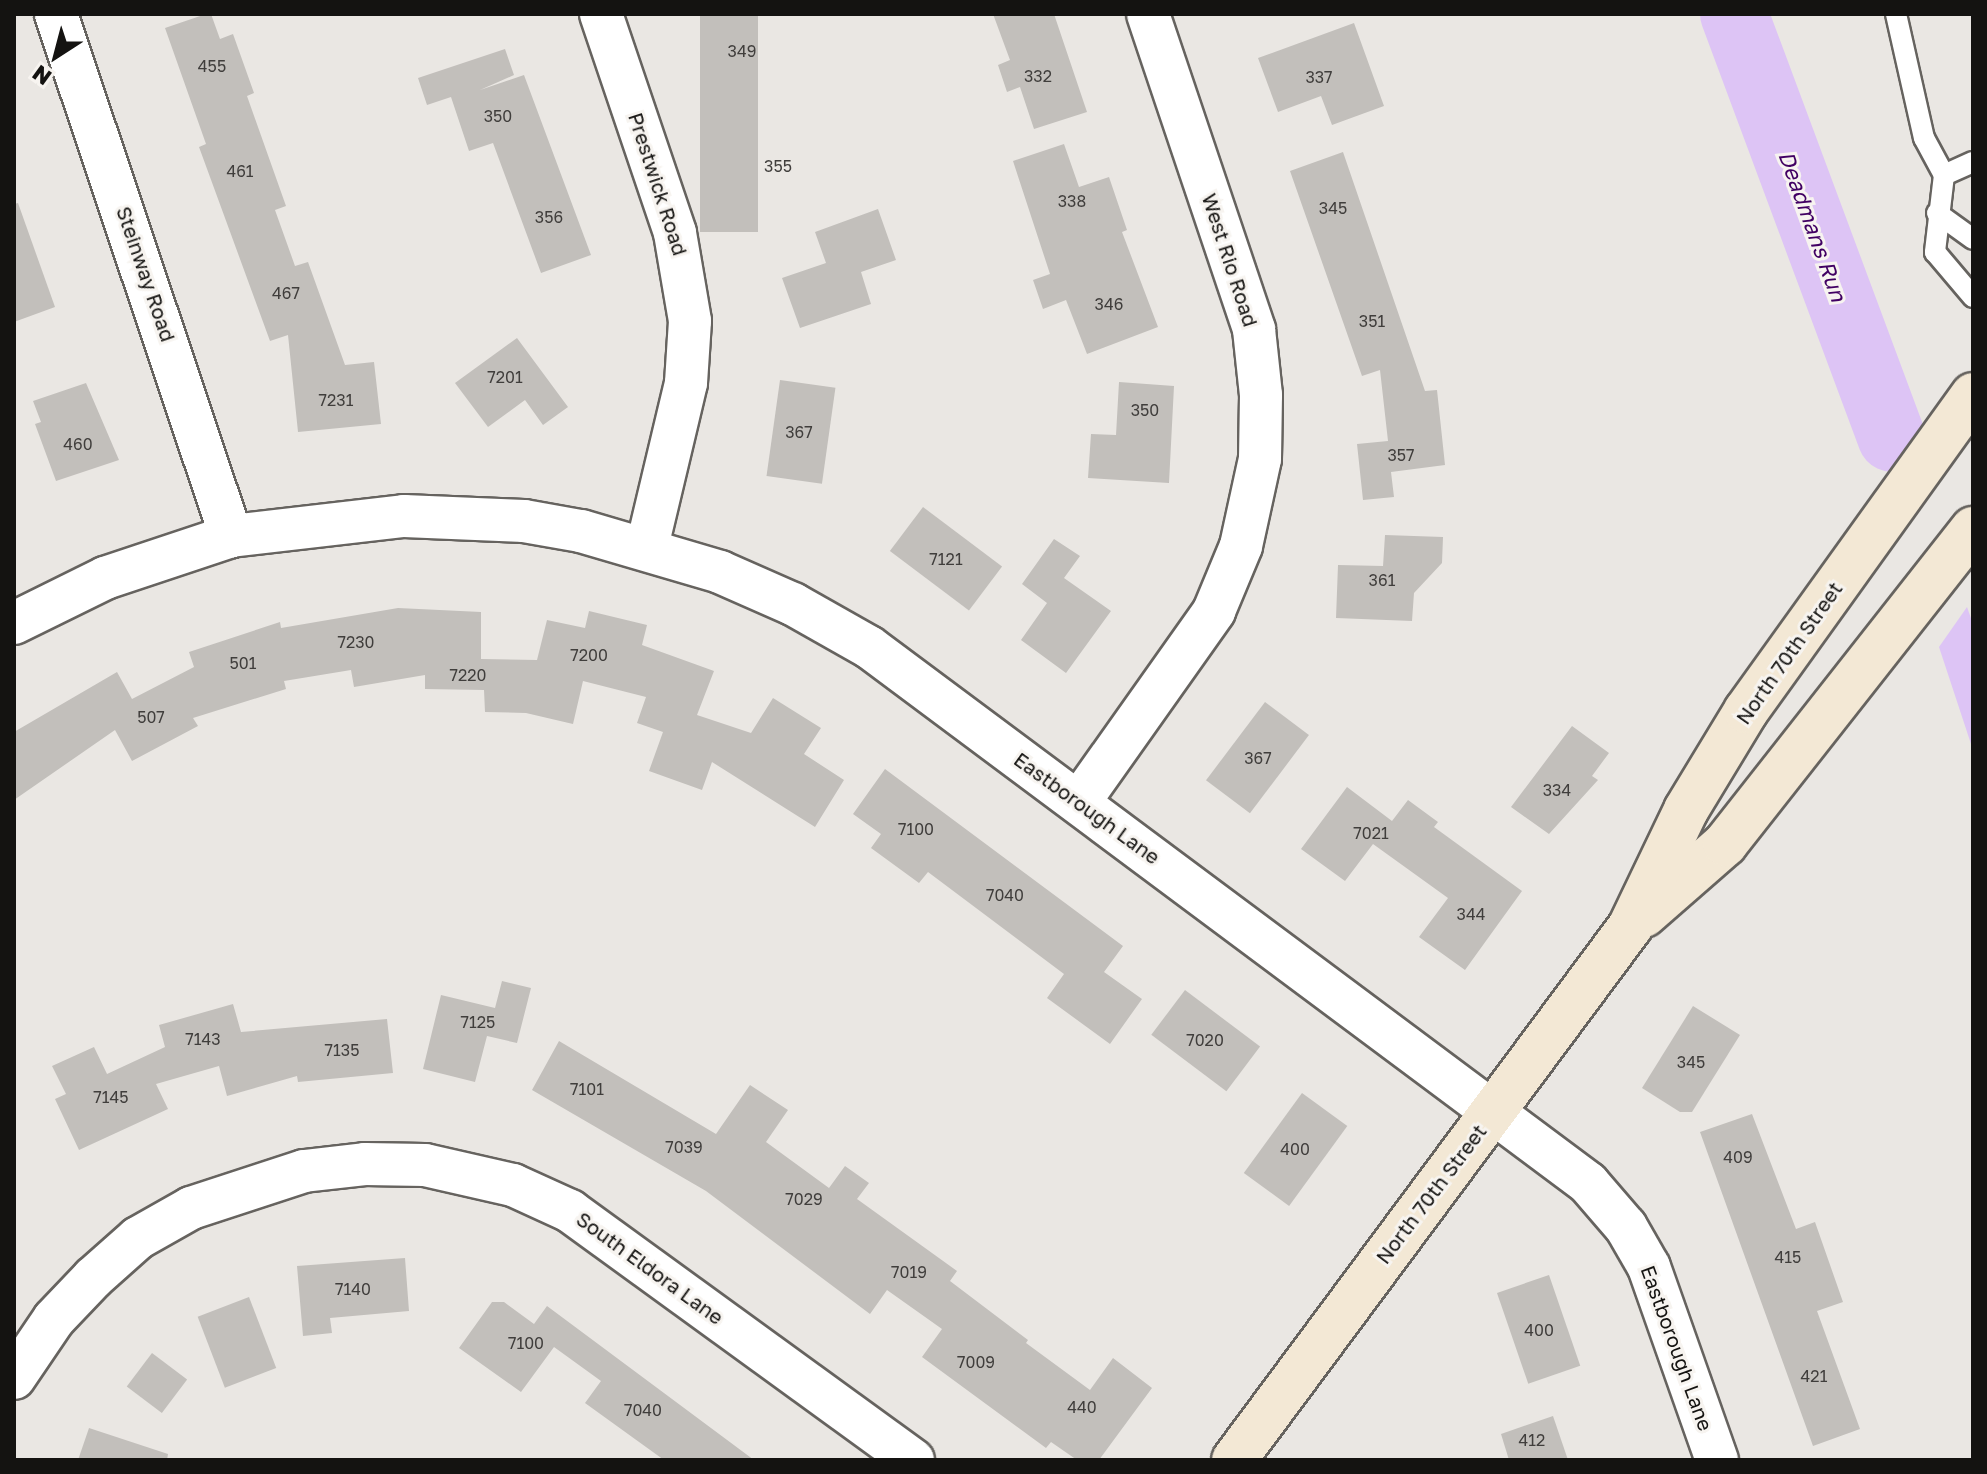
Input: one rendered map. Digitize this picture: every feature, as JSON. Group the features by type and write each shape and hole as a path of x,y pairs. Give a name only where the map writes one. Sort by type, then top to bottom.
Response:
{"main road":[{"name":"North 70th Street","path":"1234,1460 1630,927 1686,810 1746,711 1973,395"},
{"name":"North 70th Street","path":"1630,927 1725,844 1973,529"}],"street":[{"name":"Steinway Road","path":"56,14 231,536"},
{"name":"Prestwick Road","path":"601,14 675,233 690,321 686,383 647,547"},
{"name":"West Rio Road","path":"1079,802 1214,611 1241,546 1260,459 1261,395 1254,329 1148,14"},
{"name":"Eastborough Lane","path":"14,623 105,578 231,536 366,518 482,517 647,547 756,587 869,647 1494,1109 1588,1183 1626,1227 1649,1267 1717,1460"},
{"name":"South Eldora Lane","path":"19,1357 114,1258 138,1238 191,1208 304,1171 365,1164 425,1165 513,1185 570,1211 913,1460"}],"lane":[{"path":"1896,14 1924,138 1944,175 1937,213 1935,252 1973,297"},
{"path":"1944,175 1973,162"},
{"path":"1937,213 1973,239"}],"shaded area":[{"path":"1967,607 1973,624 1973,750 1939,647"}],"building":[{"path":"211,14 220,39 233,34 254,93 247,96 286,206 275,210 295,266 308,262 345,365 374,362 381,424 298,432 288,335 270,341 199,147 206,144 165,28"},
{"path":"700,14 758,14 758,232 700,232"},
{"path":"993,14 1054,14 1087,112 1034,129 1020,87 1007,92 998,65 1010,60"},
{"path":"1354,23 1384,106 1332,125 1321,96 1278,112 1258,58"},
{"path":"505,49 514,75 480,90 524,75 591,255 541,273 493,143 469,151 451,97 427,105 418,78"},
{"path":"1064,144 1079,187 1109,177 1127,230 1122,232 1158,327 1087,354 1066,300 1043,309 1033,280 1050,274 1013,161"},
{"path":"1343,152 1425,391 1437,390 1445,465 1391,472 1394,497 1363,500 1357,444 1388,441 1380,370 1362,376 1290,171"},
{"path":"18,203 55,307 14,322 14,204"},
{"path":"878,209 896,260 861,272 871,304 800,328 782,278 826,263 815,232"},
{"path":"517,338 568,407 543,425 525,400 488,427 455,383"},
{"path":"780,380 835,388 822,484 767,476"},
{"path":"1119,382 1174,386 1169,483 1088,478 1091,434 1116,435"},
{"path":"86,383 119,460 56,481 35,424 41,422 33,401"},
{"path":"923,507 1002,567 969,611 890,551"},
{"path":"1385,535 1443,537 1442,563 1414,593 1412,621 1336,618 1338,565 1383,566"},
{"path":"1054,539 1080,556 1064,578 1111,611 1066,673 1021,640 1047,603 1022,584"},
{"path":"398,608 481,612 481,659 537,660 547,620 585,628 589,611 647,625 642,645 714,671 697,715 751,733 773,698 821,728 804,754 844,780 815,827 712,762 702,790 649,771 663,732 637,723 646,697 583,681 573,724 526,713 485,712 484,690 425,689 425,675 354,687 351,670 284,681 286,689 193,718 198,726 132,761 115,730 14,800 14,732 117,672 132,699 194,667 189,652 280,622 281,628"},
{"path":"1265,702 1309,735 1250,813 1206,780"},
{"path":"1572,726 1609,753 1592,776 1598,780 1549,834 1511,807"},
{"path":"885,769 1123,946 1104,972 1142,999 1110,1044 1047,998 1064,974 928,872 919,883 871,848 881,834 853,814"},
{"path":"1347,787 1392,821 1408,800 1438,822 1434,827 1522,891 1465,970 1419,937 1448,898 1373,844 1345,881 1301,849"},
{"path":"502,981 531,988 517,1043 487,1036 475,1082 423,1069 441,995 495,1008"},
{"path":"1185,990 1260,1047 1226,1091 1151,1035"},
{"path":"233,1004 241,1032 387,1019 393,1073 298,1082 297,1076 227,1096 219,1066 156,1084 168,1109 79,1150 55,1099 66,1094 52,1066 94,1047 107,1074 165,1047 159,1025"},
{"path":"1693,1006 1740,1035 1692,1112 1680,1112 1642,1088"},
{"path":"559,1041 716,1134 750,1085 788,1110 766,1142 829,1188 845,1166 869,1183 857,1199 957,1271 950,1281 1028,1340 1026,1343 1090,1390 1113,1358 1152,1388 1099,1460 1077,1460 1051,1442 1046,1448 922,1357 942,1329 887,1290 870,1314 706,1191 532,1090"},
{"path":"1302,1093 1347,1126 1289,1206 1244,1173"},
{"path":"1752,1114 1796,1229 1815,1222 1843,1302 1817,1311 1860,1429 1813,1446 1700,1132"},
{"path":"405,1258 409,1311 330,1318 332,1333 303,1336 297,1266"},
{"path":"1549,1275 1580,1366 1528,1384 1497,1293"},
{"path":"249,1297 276,1368 225,1388 198,1317"},
{"path":"492,1302 504,1302 534,1324 547,1306 754,1460 664,1460 585,1403 601,1381 554,1347 521,1392 459,1348"},
{"path":"152,1353 187,1379 162,1413 127,1387"},
{"path":"1553,1416 1568,1460 1509,1460 1501,1434"},
{"path":"89,1428 168,1454 167,1460 78,1460"}],"waterway":[{"name":"Deadmans Run","path":"1734,14 1892,438"}]}
